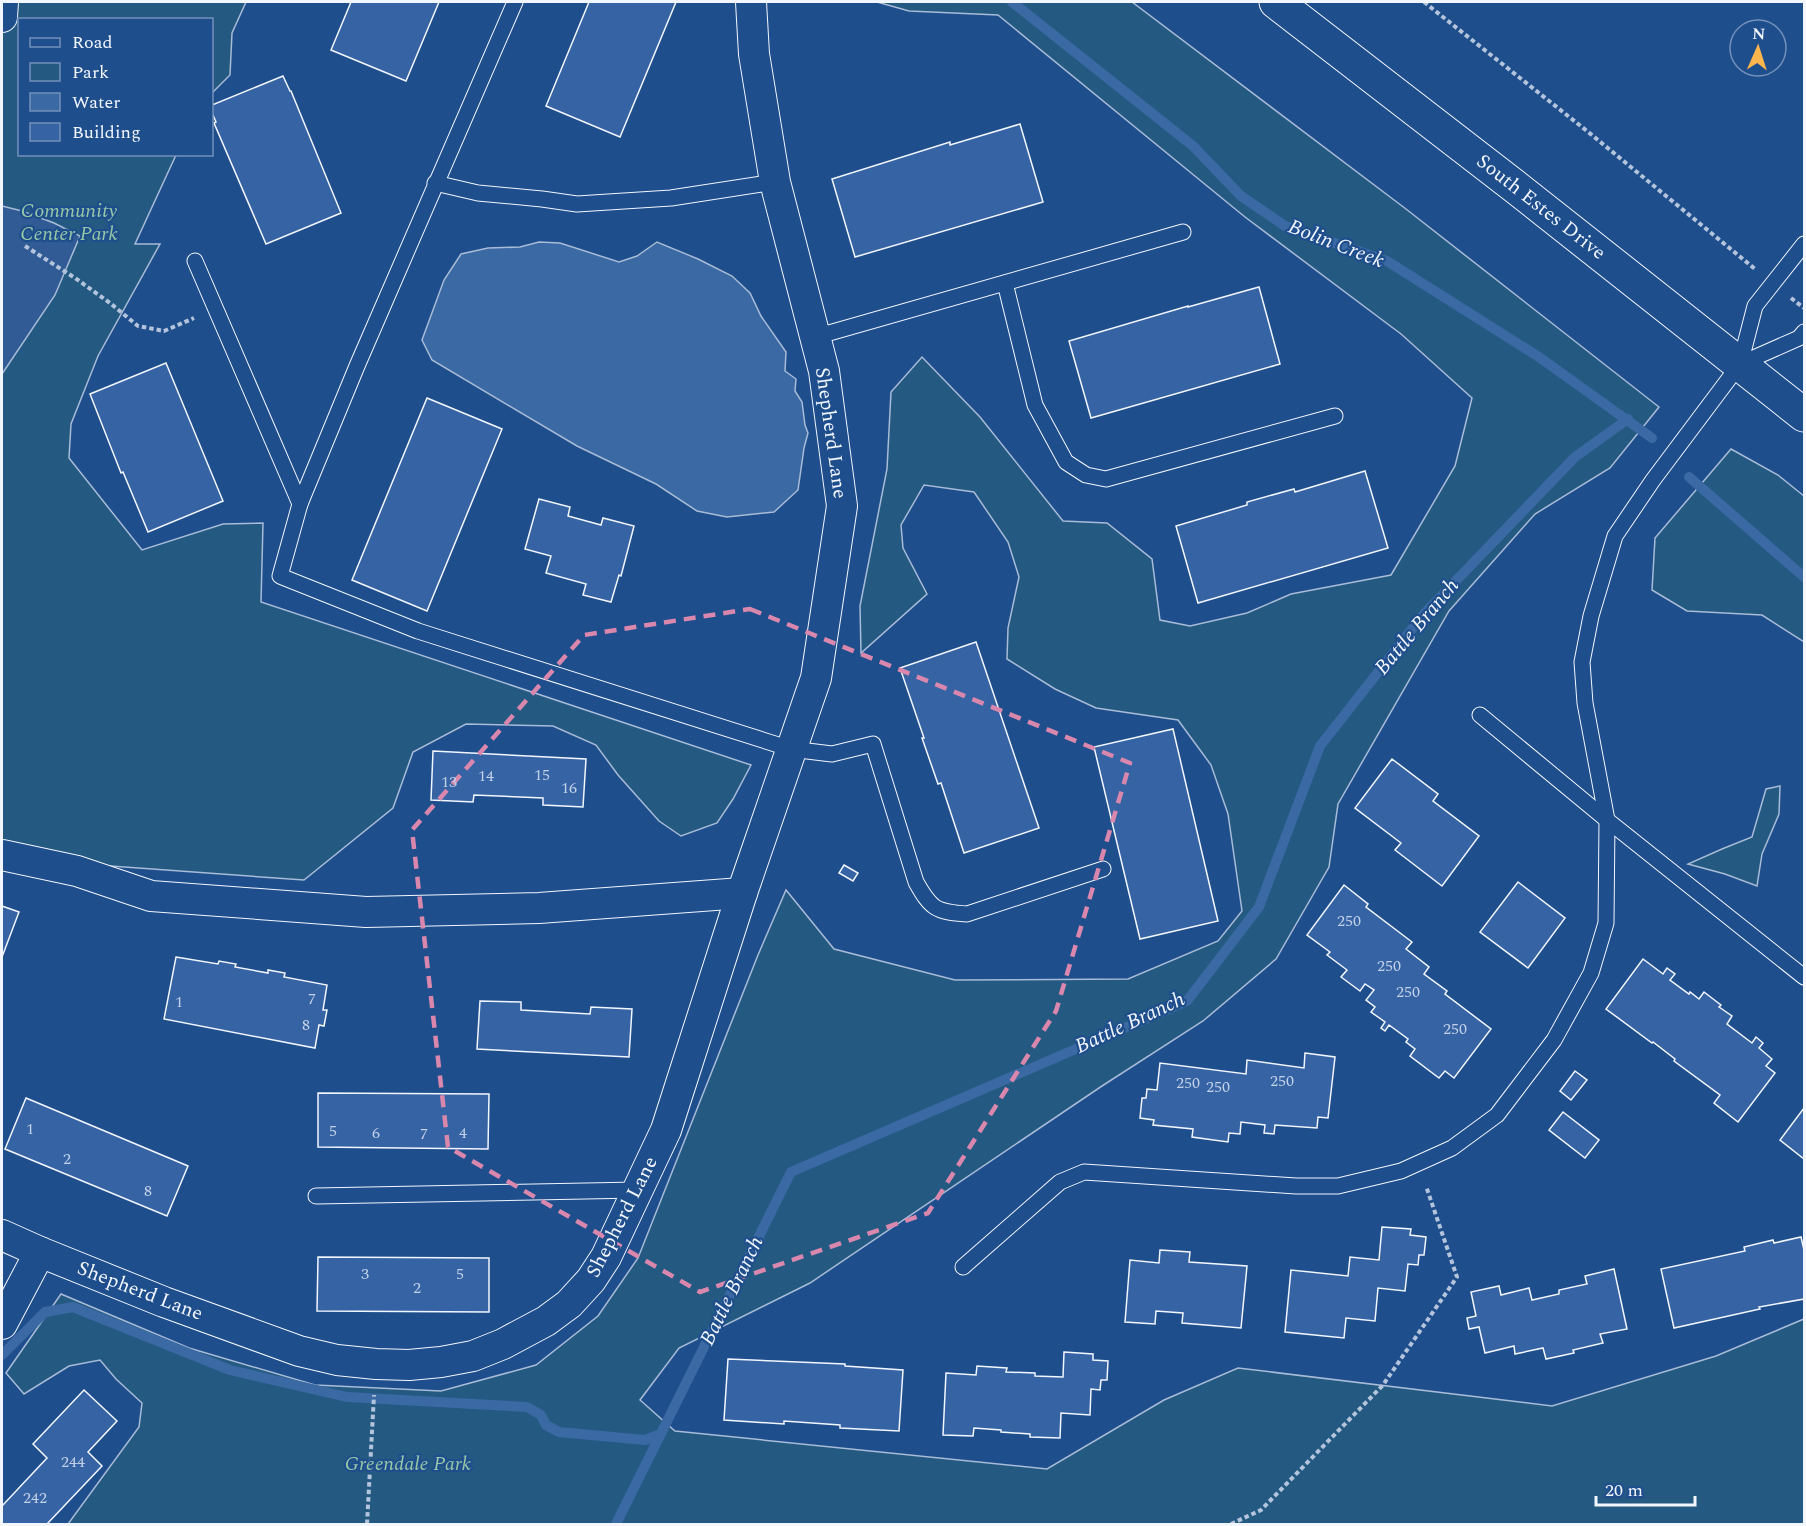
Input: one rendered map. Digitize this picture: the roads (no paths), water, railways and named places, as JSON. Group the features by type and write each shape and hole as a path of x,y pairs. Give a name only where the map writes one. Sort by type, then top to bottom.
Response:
{"main road":[{"name":"South Estes Drive","path":"1276,2 1804,415"}],"street":[{"path":"2,17 3,2"},
{"name":"Shepherd Lane","path":"2,1235 164,1302 299,1351 337,1360 376,1364 409,1365 441,1362 473,1356 503,1344 546,1321 569,1304 591,1280 606,1257 666,1130 742,893 816,678 842,506 824,371 775,182 754,54 751,2"},
{"path":"2,855 77,871 151,896 366,912 539,908 742,893"},
{"path":"2,1324 40,1252"}],"lane":[{"path":"515,2 435,183 300,504 280,576 418,631 791,749 832,754 873,744 916,882 928,903 948,913 967,914 1103,869"},
{"path":"435,183 478,193 577,204 671,198 775,182"},
{"path":"815,337 1183,232"},
{"path":"963,1268 1060,1182 1084,1172 1296,1186 1338,1186 1401,1171 1419,1163 1452,1148 1497,1115 1554,1041 1591,973 1606,923 1607,820 1585,703 1582,662 1591,616 1615,536 1653,480 1740,364 1755,306 1804,244"},
{"path":"195,261 300,504"},
{"path":"1005,283 1035,405 1066,462 1086,475 1106,479 1335,416"},
{"path":"1740,364 1799,338 1804,332"},
{"path":"1480,715 1804,977"},
{"path":"316,1196 638,1191"}],"water":[{"path":"539,242 560,243 619,262 637,256 657,242 732,276 750,293 761,316 786,352 785,371 796,379 795,391 802,402 808,433 798,490 774,512 727,517 697,511 656,484 577,446 432,360 422,340 444,280 461,254 488,248 520,247"}],"waterway":[{"name":"Bolin Creek","path":"1012,2 1193,146 1241,196 1285,226 1387,261 1539,357 1652,438"},
{"name":"Battle Branch","path":"616,1524 791,1172 1187,1001 1259,907 1320,746 1423,615 1575,457 1628,419"},
{"name":"Bolin Creek","path":"1689,477 1804,577"},
{"path":"2,1355 45,1312 73,1307 230,1370 347,1397 527,1407 541,1415 546,1425 559,1432 645,1440 661,1434"}],"park label":[{"name":"Community Center Park","path":"69,222"},
{"name":"Greendale Park","path":"408,1464"}]}
